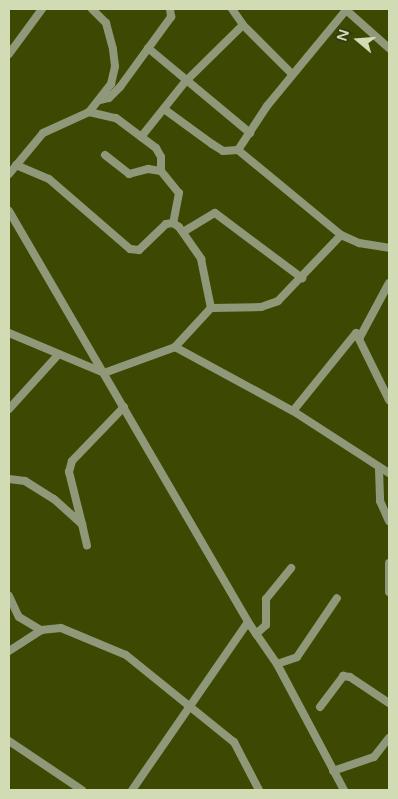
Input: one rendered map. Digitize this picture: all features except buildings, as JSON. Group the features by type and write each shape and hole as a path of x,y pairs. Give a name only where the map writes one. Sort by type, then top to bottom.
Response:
{"street":[{"path":"9,54 42,9"},
{"path":"9,174 43,133 89,112 111,84 115,66 106,23 92,9"},
{"path":"100,100 115,93 171,17 170,9"},
{"path":"232,9 243,25 292,74"},
{"path":"238,150 292,74 345,10 389,48"},
{"path":"142,137 185,82 243,25"},
{"path":"148,48 185,82 250,133"},
{"path":"164,109 218,148 238,150 341,235 380,249 389,248"},
{"path":"89,112 116,118 142,137 161,156 161,171 179,193 173,223"},
{"path":"105,155 130,174 148,169 161,171"},
{"path":"16,165 49,179 130,249 139,250 166,224 173,223"},
{"path":"9,211 248,622 277,664 344,790"},
{"path":"183,232 214,213 302,278"},
{"path":"173,223 183,232 201,259 211,308"},
{"path":"9,333 58,356 104,373 174,347 211,308 261,308 278,301 341,235"},
{"path":"360,337 389,283"},
{"path":"293,411 353,333 360,337 381,388 389,400"},
{"path":"174,347 293,411 379,469 389,473"},
{"path":"9,408 58,356"},
{"path":"87,545 69,472 72,460 124,407"},
{"path":"379,469 380,501 389,521"},
{"path":"9,479 25,481 54,499 82,524"},
{"path":"389,563 389,592"},
{"path":"256,634 266,625 266,599 291,568"},
{"path":"9,596 19,617 41,630"},
{"path":"277,664 297,657 337,598"},
{"path":"135,789 248,622"},
{"path":"9,651 41,630 61,628 101,642 126,655 234,742 259,790"},
{"path":"320,707 342,676 350,677 389,703"},
{"path":"334,771 374,757 389,738"},
{"path":"9,741 82,790"}]}
